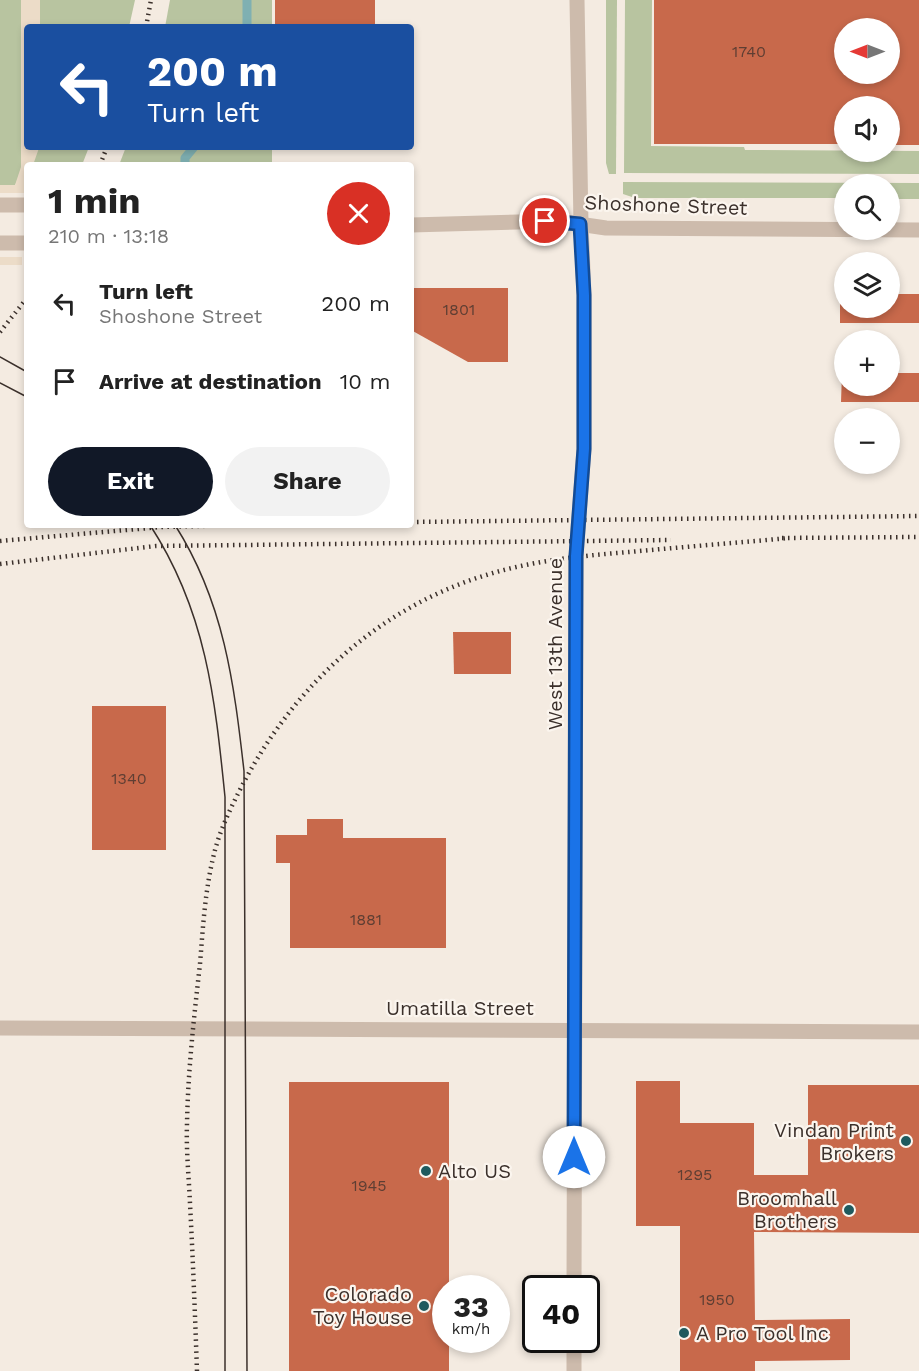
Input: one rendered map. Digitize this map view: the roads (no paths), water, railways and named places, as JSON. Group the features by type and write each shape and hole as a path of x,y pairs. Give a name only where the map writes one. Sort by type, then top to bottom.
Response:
{"street":[{"name":"West 13th Avenue","path":"574,1275 576,556 584,449 584,295 580,224 577,0"},
{"path":"0,205 24,205"},
{"name":"Shoshone Street","path":"414,225 558,221 606,228 919,230"},
{"path":"0,243 24,243"},
{"name":"Umatilla Street","path":"0,1028 919,1032"},
{"path":"574,1353 574,1371"}],"waterway":[{"path":"247,0 247,24"},
{"path":"185,162 185,158 192,150"}],"tram line":[{"path":"0,357 24,370"},
{"path":"0,383 24,395"},
{"path":"152,528 169,557 184,590 205,656 217,725 225,797 225,1371"},
{"path":"177,528 192,554 216,613 231,675 244,771 247,1371"}],"railway":[{"path":"147,24 151,0"},
{"path":"101,162 106,150"},
{"path":"0,332 24,302"},
{"path":"414,522 919,516"},
{"path":"0,541 150,528"},
{"path":"782,538 919,537"},
{"path":"197,1371 187,1134 190,1064 205,909 214,854 227,816 245,780 289,712 344,654 375,630 409,608 445,590 483,576 519,566 555,560 789,538"},
{"path":"0,564 156,546 671,540"}],"place":[{"name":"Vindan Print Brokers","path":"906,1141"},
{"name":"Alto US","path":"426,1171"},
{"name":"Broomhall Brothers","path":"849,1210"},
{"name":"Colorado Toy House","path":"424,1306"},
{"name":"A Pro Tool Inc","path":"684,1333"}]}
